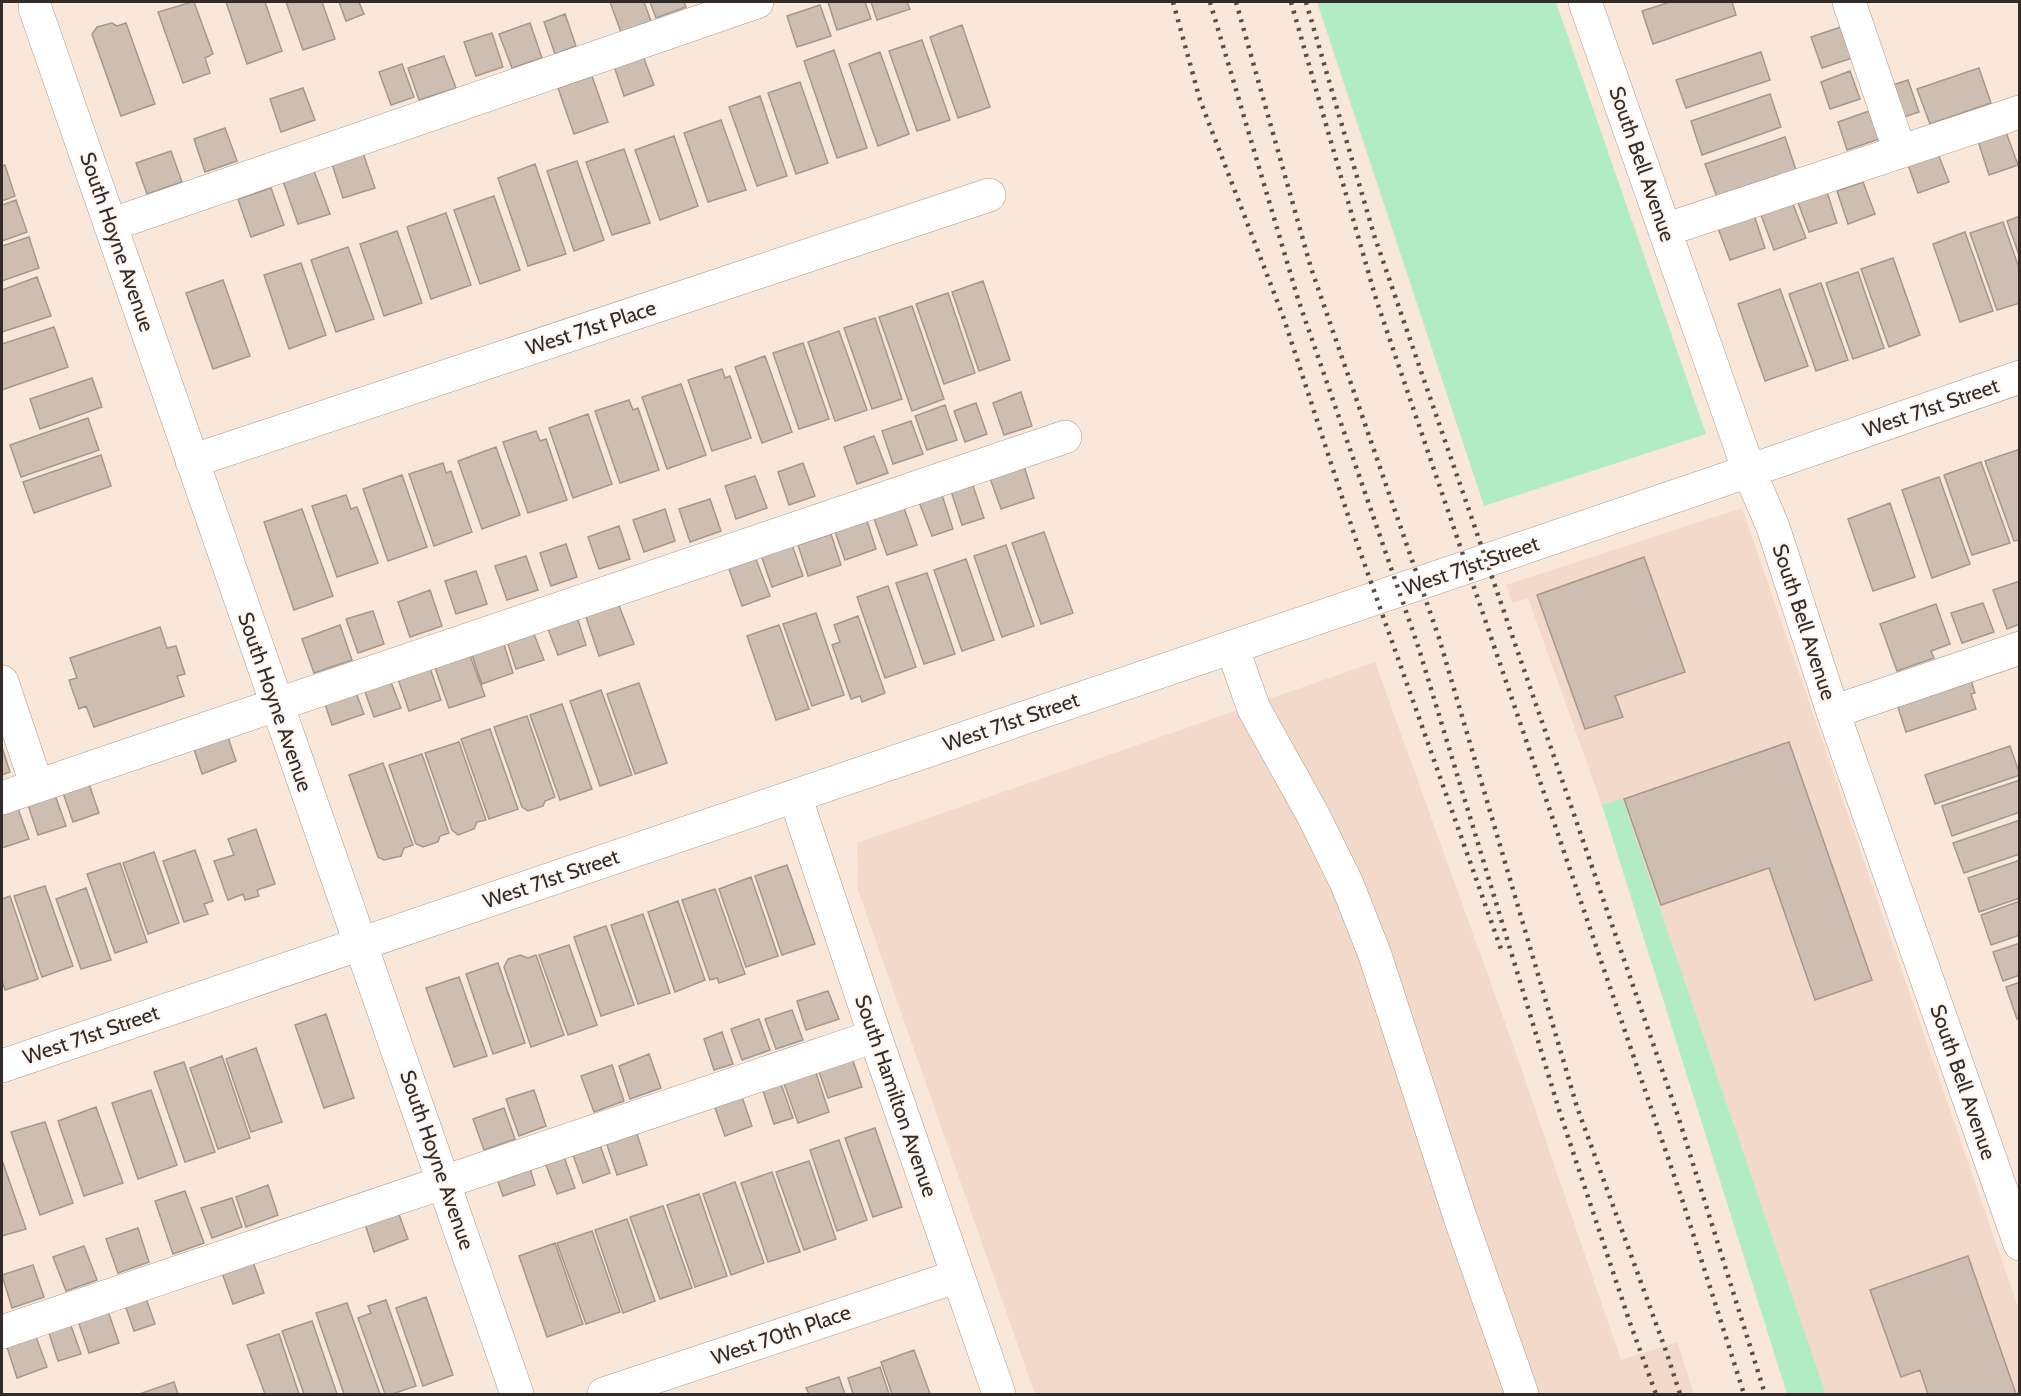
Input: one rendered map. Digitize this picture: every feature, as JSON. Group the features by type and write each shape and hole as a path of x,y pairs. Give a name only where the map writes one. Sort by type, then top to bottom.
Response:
{"street":[{"path":"110,225 757,2"},
{"name":"South Bell Avenue","path":"1585,2 1749,471 1773,527 1833,712 2019,1244"},
{"path":"1849,2 1900,152"},
{"name":"South Hoyne Avenue","path":"30,4 110,225 445,1181 517,1395"},
{"path":"1665,230 2019,112"},
{"name":"West 71st Place","path":"192,461 989,195"},
{"name":"West 71st Street","path":"2,1066 2019,377"},
{"path":"2,798 1065,437"},
{"path":"1233,647 1254,709 1313,815 1351,894 1375,955 1460,1217 1522,1395"},
{"path":"1833,712 2019,648"},
{"path":"2,682 38,786"},
{"name":"South Hamilton Avenue","path":"795,796 999,1395"},
{"path":"2,1332 875,1036"},
{"name":"West 70th Place","path":"604,1395 958,1276"}],"shaded area":[{"path":"1742,508 2019,1310 2019,1394 1826,1394 1622,798 1602,805 1528,598 1513,603 1506,585"},
{"path":"1375,662 1512,1042 1621,1360 1677,1342 1694,1394 1035,1394 858,890 857,843"}],"green space":[{"path":"1317,2 1556,2 1706,434 1484,506"},
{"path":"1622,798 1826,1394 1787,1394 1602,805"}],"building":[{"path":"194,2 213,54 205,58 210,73 183,83 158,12"},
{"path":"226,2 265,2 282,51 247,64"},
{"path":"286,2 322,2 335,39 303,50"},
{"path":"339,2 359,2 364,14 346,21"},
{"path":"610,2 644,2 651,21 621,32"},
{"path":"650,2 684,2 686,7 656,18"},
{"path":"828,2 865,2 871,19 837,30"},
{"path":"871,2 907,2 910,9 877,20"},
{"path":"1670,2 1732,2 1736,15 1653,44 1642,11"},
{"path":"820,5 831,36 797,47 787,16"},
{"path":"565,14 576,46 555,54 544,22"},
{"path":"112,23 117,26 126,23 155,104 121,116 92,34 97,27"},
{"path":"530,23 542,58 512,68 499,34"},
{"path":"962,25 990,107 958,118 930,37"},
{"path":"1841,27 1852,58 1822,68 1811,37"},
{"path":"492,33 503,67 476,76 464,42"},
{"path":"922,40 950,120 917,131 889,51"},
{"path":"834,50 867,148 837,158 804,61"},
{"path":"880,52 909,134 878,146 849,64"},
{"path":"1761,52 1770,80 1686,108 1676,80"},
{"path":"444,56 456,88 419,100 408,68"},
{"path":"643,56 654,85 624,96 614,66"},
{"path":"402,64 414,97 391,105 379,72"},
{"path":"1979,68 1991,103 1930,124 1917,89"},
{"path":"1850,71 1860,99 1830,109 1821,82"},
{"path":"592,76 608,122 574,134 558,88"},
{"path":"1908,80 1919,112 1901,118 1890,86"},
{"path":"800,82 828,163 796,174 768,93"},
{"path":"303,88 315,120 281,132 270,99"},
{"path":"1770,94 1781,127 1702,155 1691,121"},
{"path":"760,96 787,176 757,186 729,107"},
{"path":"1869,111 1879,139 1847,150 1838,122"},
{"path":"721,120 746,190 708,202 684,133"},
{"path":"225,128 237,161 205,172 194,139"},
{"path":"2006,132 2018,165 1989,175 1978,141"},
{"path":"674,136 698,206 660,220 635,150"},
{"path":"1785,137 1796,170 1717,197 1705,164"},
{"path":"624,149 650,223 612,235 586,162"},
{"path":"171,151 182,182 147,194 136,163"},
{"path":"1937,151 1949,182 1918,193 1907,162"},
{"path":"363,153 375,188 343,198 332,164"},
{"path":"577,161 604,240 574,251 547,171"},
{"path":"535,164 566,254 528,266 498,178"},
{"path":"5,165 15,196 2,201 2,166"},
{"path":"314,171 330,214 298,224 283,181"},
{"path":"1863,182 1875,214 1848,224 1837,191"},
{"path":"271,188 284,225 251,237 238,199"},
{"path":"1826,189 1837,223 1809,232 1797,200"},
{"path":"494,196 520,270 480,284 454,210"},
{"path":"16,200 27,232 2,241 2,205"},
{"path":"1793,204 1806,238 1774,250 1761,215"},
{"path":"446,213 471,285 431,299 407,227"},
{"path":"1754,215 1765,248 1730,260 1718,228"},
{"path":"2020,216 2020,258 2007,221"},
{"path":"2003,222 2020,271 2020,303 1997,310 1970,233"},
{"path":"397,231 422,303 384,316 360,244"},
{"path":"1965,232 1993,311 1960,322 1933,244"},
{"path":"29,237 39,268 2,281 2,246"},
{"path":"348,247 374,319 336,332 311,260"},
{"path":"1893,258 1920,335 1889,347 1861,269"},
{"path":"301,263 326,335 289,349 264,275"},
{"path":"1858,272 1884,348 1853,359 1826,283"},
{"path":"37,277 51,316 2,332 2,290"},
{"path":"223,280 250,356 213,369 186,293"},
{"path":"983,281 1010,360 979,371 952,292"},
{"path":"1821,283 1848,360 1816,371 1789,294"},
{"path":"1780,289 1808,366 1765,381 1738,304"},
{"path":"948,293 975,373 944,384 916,304"},
{"path":"912,306 944,399 912,411 879,317"},
{"path":"875,318 902,399 872,409 844,328"},
{"path":"54,327 68,367 2,390 2,344"},
{"path":"839,331 867,410 835,421 808,342"},
{"path":"803,343 829,419 799,429 773,353"},
{"path":"765,356 792,432 762,443 735,367"},
{"path":"722,369 725,378 730,376 751,438 712,451 688,380"},
{"path":"92,378 102,407 40,429 30,399"},
{"path":"681,384 706,455 667,469 642,397"},
{"path":"1021,392 1032,426 1004,435 993,403"},
{"path":"629,400 633,410 638,408 659,470 620,483 595,411"},
{"path":"976,403 987,434 965,442 954,411"},
{"path":"945,405 957,440 927,450 915,416"},
{"path":"588,414 612,484 573,498 549,428"},
{"path":"88,418 99,450 21,477 10,445"},
{"path":"911,421 923,454 893,464 882,431"},
{"path":"536,431 540,441 546,439 567,500 528,513 503,442"},
{"path":"874,436 888,473 857,484 844,447"},
{"path":"496,447 520,515 482,529 458,461"},
{"path":"2020,449 2020,540 2014,541 1985,461"},
{"path":"101,455 111,486 34,513 23,482"},
{"path":"1981,462 2010,543 1972,555 1944,475"},
{"path":"443,463 446,473 451,471 472,532 434,546 409,474"},
{"path":"803,463 815,496 789,505 778,472"},
{"path":"1024,466 1034,498 1001,509 990,478"},
{"path":"402,475 427,547 388,561 363,489"},
{"path":"755,476 767,508 736,519 725,486"},
{"path":"1939,477 1970,564 1932,578 1902,490"},
{"path":"972,483 984,518 962,525 951,491"},
{"path":"346,495 351,509 357,507 378,563 337,577 312,506"},
{"path":"942,495 953,529 932,536 919,502"},
{"path":"710,499 721,531 690,542 679,509"},
{"path":"902,502 917,545 887,555 872,513"},
{"path":"1890,503 1915,577 1873,591 1848,519"},
{"path":"302,509 333,596 294,610 264,522"},
{"path":"665,509 675,541 644,552 633,520"},
{"path":"865,515 876,549 845,560 833,526"},
{"path":"619,526 630,559 599,569 588,537"},
{"path":"1044,532 1073,613 1041,624 1012,543"},
{"path":"831,534 841,565 808,576 798,545"},
{"path":"791,542 803,576 772,587 760,552"},
{"path":"566,544 577,577 551,586 540,553"},
{"path":"1006,545 1034,626 1002,637 974,556"},
{"path":"754,554 770,596 742,606 727,563"},
{"path":"526,556 538,590 507,600 495,566"},
{"path":"1644,557 1685,672 1615,696 1623,717 1585,729 1537,595"},
{"path":"966,559 994,640 962,651 934,570"},
{"path":"476,571 487,604 456,614 445,581"},
{"path":"927,573 955,654 924,664 896,583"},
{"path":"2020,581 2020,624 2007,629 1993,590"},
{"path":"888,586 916,667 885,678 857,597"},
{"path":"430,590 442,626 410,637 398,602"},
{"path":"618,603 634,644 599,656 585,614"},
{"path":"1983,603 1994,632 1962,643 1951,613"},
{"path":"1936,604 1950,644 1931,651 1934,658 1897,671 1880,624"},
{"path":"373,611 384,644 358,653 346,619"},
{"path":"816,613 844,695 812,706 783,624"},
{"path":"576,614 586,645 558,655 546,624"},
{"path":"858,616 885,693 862,702 860,696 851,699 832,645 840,642 834,625"},
{"path":"340,625 352,660 314,673 302,639"},
{"path":"779,625 809,709 776,720 747,636"},
{"path":"160,627 167,648 176,646 185,674 177,676 184,696 94,727 86,706 79,709 69,680 77,678 70,658"},
{"path":"532,629 544,660 516,669 506,638"},
{"path":"502,638 513,673 482,684 470,649"},
{"path":"468,650 485,696 449,708 433,662"},
{"path":"429,665 441,700 409,711 397,676"},
{"path":"389,677 401,708 374,717 363,686"},
{"path":"1970,677 1975,693 1971,694 1976,709 1906,732 1896,701"},
{"path":"639,683 667,763 635,774 607,694"},
{"path":"355,690 364,714 332,725 324,701"},
{"path":"601,690 632,775 600,786 570,701"},
{"path":"562,704 592,789 560,800 530,715"},
{"path":"527,716 555,797 545,801 543,806 528,811 522,807 494,727"},
{"path":"490,729 518,809 489,819 461,739"},
{"path":"226,731 236,761 202,774 192,743"},
{"path":"459,742 486,820 477,822 474,829 458,835 452,830 425,753"},
{"path":"1789,742 1872,980 1815,1000 1769,868 1661,905 1624,799"},
{"path":"2010,746 2020,775 1935,804 1925,775"},
{"path":"2,747 10,772 2,775"},
{"path":"422,754 449,833 440,836 438,842 423,847 416,844 389,765"},
{"path":"383,763 413,845 404,848 401,856 384,860 378,857 349,775"},
{"path":"2020,780 2020,812 1952,836 1942,806"},
{"path":"88,781 99,813 73,822 62,790"},
{"path":"54,792 66,826 38,835 27,802"},
{"path":"17,806 29,839 2,848 2,812"},
{"path":"2020,820 2020,854 1964,873 1953,843"},
{"path":"256,829 275,884 257,890 259,896 245,900 243,894 228,900 214,861 234,855 228,839"},
{"path":"195,850 213,901 204,904 208,914 184,922 163,861"},
{"path":"154,852 179,923 148,934 123,863"},
{"path":"2020,860 2020,898 1979,912 1968,878"},
{"path":"120,863 147,942 115,953 87,874"},
{"path":"787,865 815,944 782,955 755,876"},
{"path":"751,877 778,956 746,967 719,889"},
{"path":"45,886 73,966 42,977 14,896"},
{"path":"86,888 111,960 81,969 56,899"},
{"path":"715,889 745,974 719,983 717,978 710,980 682,900"},
{"path":"10,896 38,979 5,990 2,981 2,899"},
{"path":"678,901 705,980 675,992 648,912"},
{"path":"2020,901 2020,935 1991,945 1981,915"},
{"path":"643,914 670,993 638,1004 611,925"},
{"path":"606,926 634,1005 601,1016 574,937"},
{"path":"2020,943 2020,975 2003,981 1993,952"},
{"path":"569,945 597,1025 568,1035 539,955"},
{"path":"520,955 528,958 536,955 564,1035 531,1047 504,967 508,959"},
{"path":"498,963 525,1043 493,1054 466,974"},
{"path":"459,977 487,1056 454,1067 426,988"},
{"path":"2020,982 2020,1018 2017,1019 2006,987"},
{"path":"828,991 839,1019 806,1030 797,1001"},
{"path":"792,1010 803,1040 776,1049 765,1019"},
{"path":"326,1014 354,1098 324,1108 295,1025"},
{"path":"759,1019 770,1050 742,1060 731,1029"},
{"path":"722,1032 733,1064 714,1070 704,1039"},
{"path":"256,1048 282,1122 251,1132 226,1059"},
{"path":"649,1054 661,1088 630,1099 619,1066"},
{"path":"851,1055 862,1087 828,1098 817,1066"},
{"path":"222,1056 250,1138 218,1149 190,1068"},
{"path":"184,1062 215,1152 185,1162 154,1072"},
{"path":"612,1065 624,1101 594,1112 581,1076"},
{"path":"814,1067 829,1112 798,1123 782,1078"},
{"path":"780,1081 793,1118 774,1124 762,1088"},
{"path":"151,1090 177,1165 138,1179 112,1103"},
{"path":"534,1090 546,1126 519,1136 506,1099"},
{"path":"742,1097 752,1126 725,1136 714,1105"},
{"path":"96,1107 123,1183 84,1196 58,1121"},
{"path":"504,1108 515,1139 484,1150 473,1119"},
{"path":"45,1122 73,1203 40,1215 11,1132"},
{"path":"875,1128 902,1207 873,1217 845,1138"},
{"path":"636,1131 647,1165 617,1175 606,1142"},
{"path":"839,1140 867,1220 837,1231 810,1150"},
{"path":"599,1142 610,1173 583,1183 572,1152"},
{"path":"563,1154 575,1188 557,1194 544,1160"},
{"path":"2,1160 26,1229 2,1236"},
{"path":"809,1161 836,1239 804,1250 776,1172"},
{"path":"529,1165 535,1185 503,1196 496,1176"},
{"path":"772,1172 800,1252 768,1262 741,1183"},
{"path":"735,1182 764,1263 731,1275 703,1194"},
{"path":"268,1185 278,1215 246,1227 236,1197"},
{"path":"185,1191 204,1243 173,1254 155,1201"},
{"path":"699,1194 727,1276 695,1287 667,1205"},
{"path":"232,1198 242,1227 212,1238 201,1208"},
{"path":"663,1206 692,1288 660,1299 630,1217"},
{"path":"397,1209 408,1239 374,1252 364,1221"},
{"path":"627,1219 655,1301 623,1313 595,1230"},
{"path":"138,1228 149,1262 118,1273 106,1239"},
{"path":"592,1231 620,1312 586,1324 557,1243"},
{"path":"555,1243 583,1324 547,1337 519,1256"},
{"path":"84,1246 97,1280 66,1291 53,1257"},
{"path":"1968,1256 2016,1394 1928,1394 1920,1370 1901,1377 1870,1290"},
{"path":"252,1259 264,1293 233,1304 221,1270"},
{"path":"33,1265 44,1297 12,1308 2,1275"},
{"path":"426,1297 453,1375 423,1386 396,1308"},
{"path":"146,1298 155,1324 134,1331 125,1305"},
{"path":"386,1300 416,1386 392,1394 385,1394 358,1318 371,1313 368,1306"},
{"path":"347,1303 380,1394 344,1394 316,1313"},
{"path":"108,1311 119,1343 89,1353 78,1321"},
{"path":"312,1321 337,1394 304,1394 282,1331"},
{"path":"70,1323 81,1354 58,1361 48,1330"},
{"path":"35,1334 47,1367 17,1378 6,1344"},
{"path":"279,1334 299,1394 265,1394 247,1345"},
{"path":"914,1350 930,1394 892,1394 881,1362"},
{"path":"880,1367 889,1394 853,1394 848,1378"},
{"path":"839,1377 845,1394 809,1394 806,1388"},
{"path":"174,1382 178,1394 142,1393"}],"railway":[{"path":"1173,2 1200,100 1284,319 1356,540 1502,952"},
{"path":"1210,2 1298,299 1418,646 1560,1113 1656,1394"},
{"path":"1236,2 1311,268 1439,638 1577,1107 1680,1394"},
{"path":"1291,2 1376,299 1681,1196 1744,1394"},
{"path":"1306,2 1374,235 1678,1116 1765,1394"}]}
